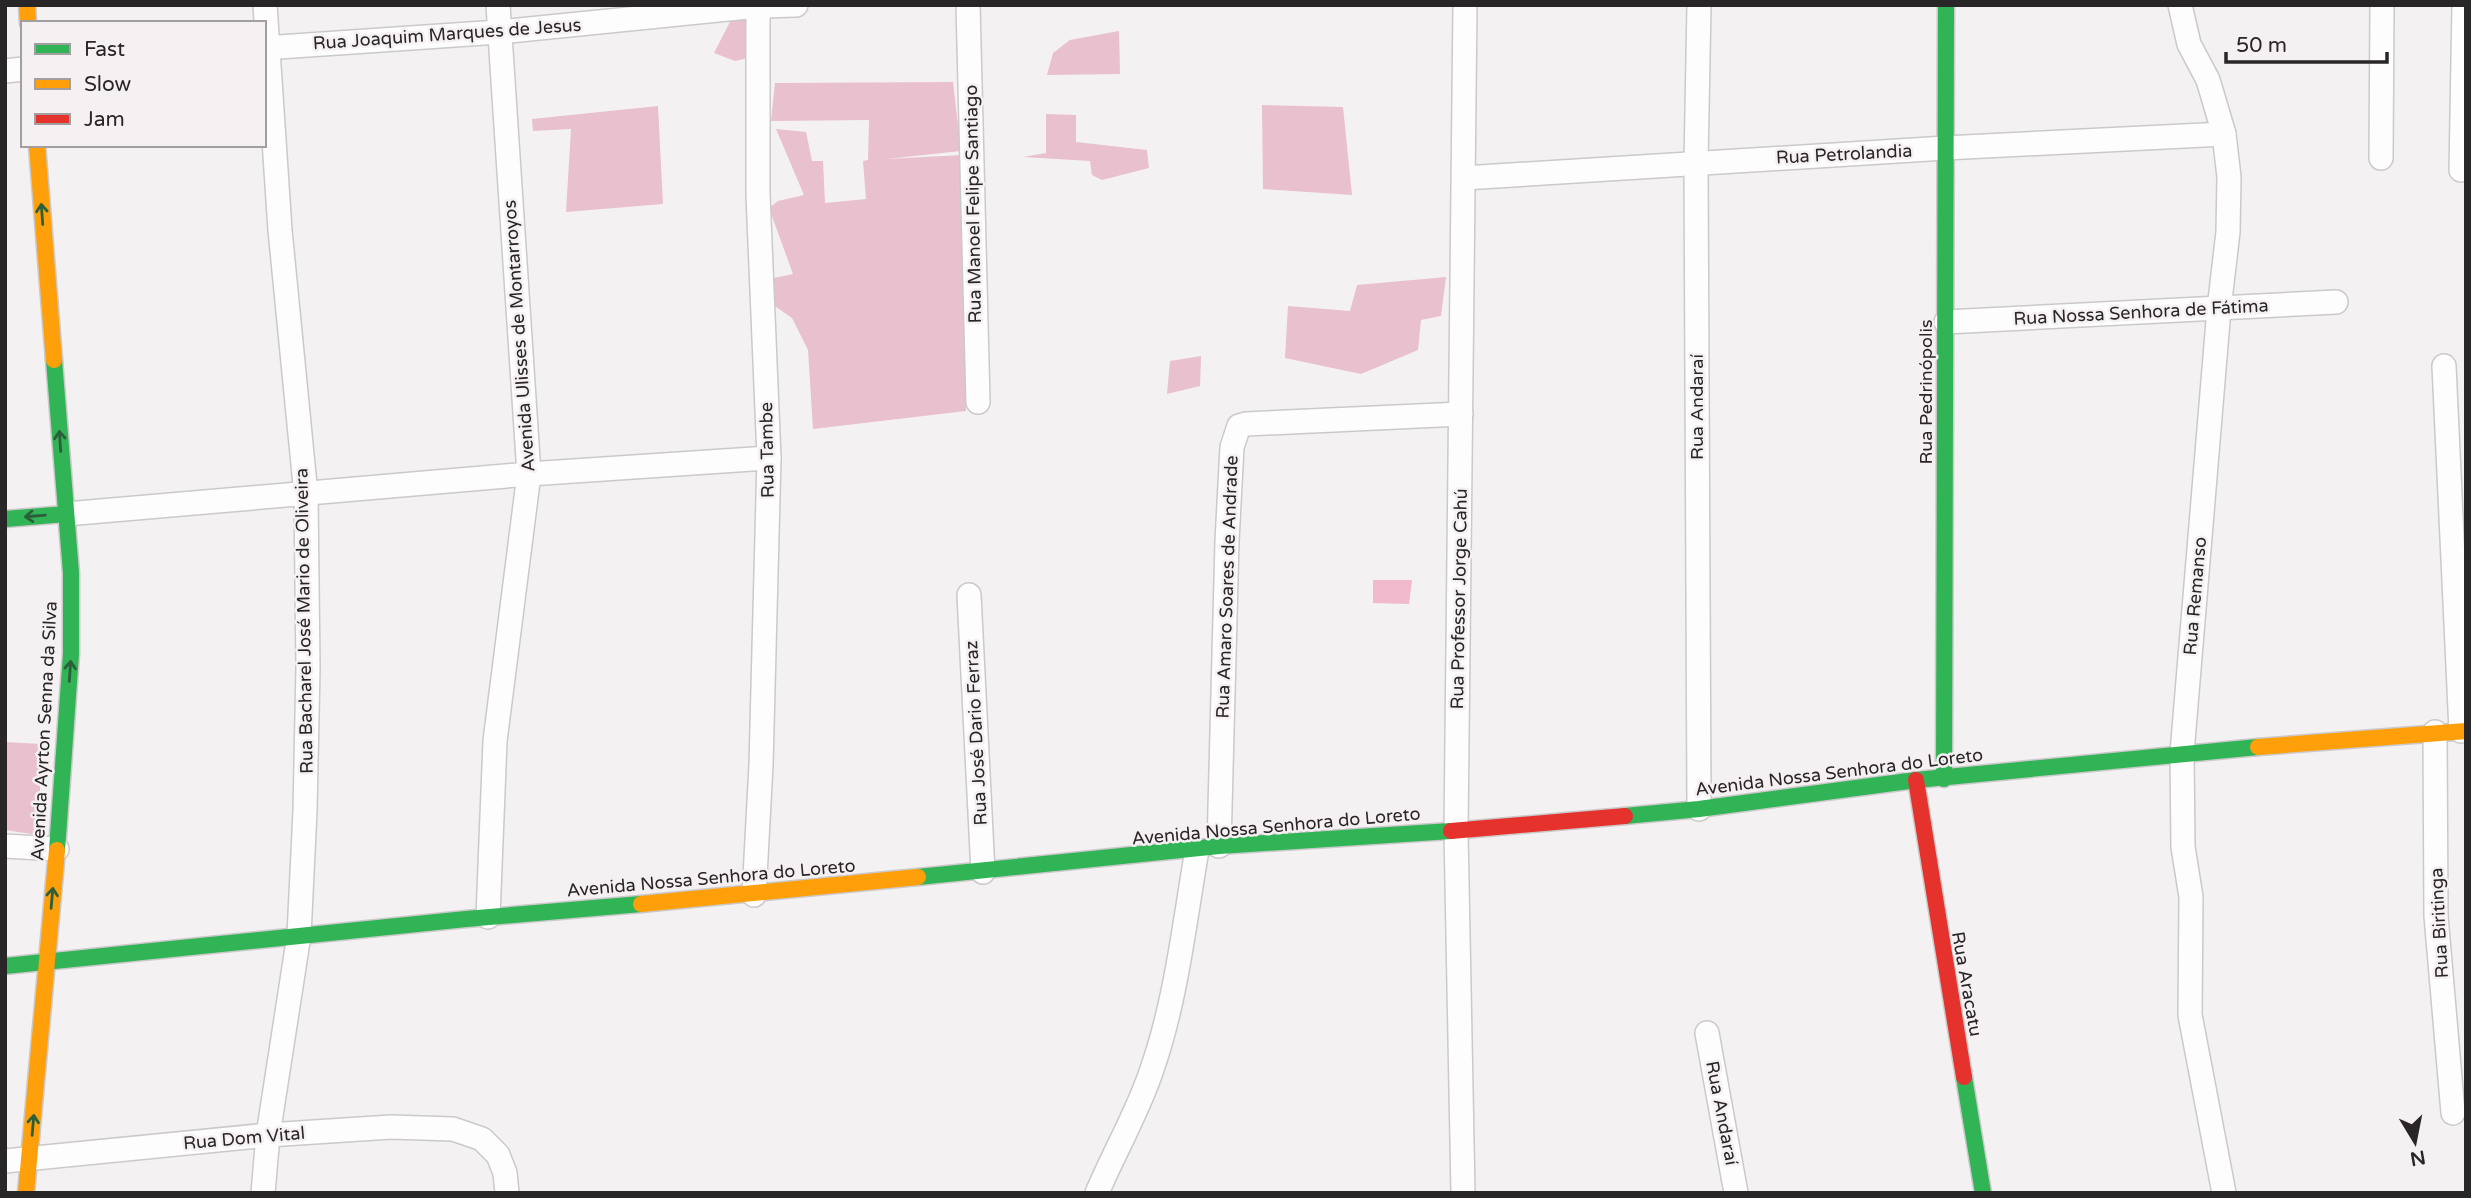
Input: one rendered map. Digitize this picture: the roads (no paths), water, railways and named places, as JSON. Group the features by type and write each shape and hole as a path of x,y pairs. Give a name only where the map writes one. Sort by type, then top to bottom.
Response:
{"street":[{"name":"Avenida Ulisses de Montarroyos","path":"488,917 495,741 529,474 498,5"},
{"name":"Rua Joaquim Marques de Jesus","path":"266,48 499,32 758,6 796,5"},
{"name":"Rua Manoel Felipe Santiago","path":"968,5 978,402"},
{"name":"Rua Professor Jorge Cahú","path":"1463,1193 1456,831 1465,5"},
{"name":"Rua Andaraí","path":"1699,5 1696,163 1699,809"},
{"name":"Rua Pedrinópolis","path":"1944,779 1947,5"},
{"name":"Rua Remanso","path":"2180,5 2189,44 2208,80 2224,134 2228,177 2228,232 2219,309 2182,753 2183,847 2191,897 2190,1015 2224,1193"},
{"path":"2381,158 2382,5"},
{"path":"2460,170 2464,5"},
{"name":"Rua Tambe","path":"754,895 761,765 769,458 758,195 758,6"},
{"name":"Rua Bacharel José Mario de Oliveira","path":"263,1193 268,1135 299,935 306,811 307,720 306,495 266,60"},
{"name":"Rua Petrolandia","path":"1464,178 1945,148 2224,134"},
{"name":"Avenida Ayrton Senna da Silva","path":"26,1193 57,849 71,654 71,573 37,147"},
{"name":"Rua Nossa Senhora de Fátima","path":"1946,322 2336,302"},
{"path":"2444,366 2463,731"},
{"name":"Rua Amaro Soares de Andrade","path":"1097,1193 1150,1076 1168,1017 1181,951 1208,848 1232,447 1239,426 1461,414"},
{"path":"5,519 529,474 769,458"},
{"name":"Rua José Dario Ferraz","path":"969,595 983,872"},
{"name":"Avenida Nossa Senhora do Loreto","path":"5,967 299,935 754,895 1208,848 1456,831 1699,809 1916,780 2182,753 2463,731"},
{"name":"Rua Biritinga","path":"2435,732 2436,916 2453,1113"},
{"name":"Rua Aracatu","path":"1916,780 1942,954 1983,1193"},
{"path":"5,846 57,849"},
{"name":"Rua Andaraí","path":"1707,1034 1737,1193"},
{"name":"Rua Dom Vital","path":"5,1161 268,1135 391,1127 453,1129 482,1139 498,1155 505,1173 506,1193"}]}
